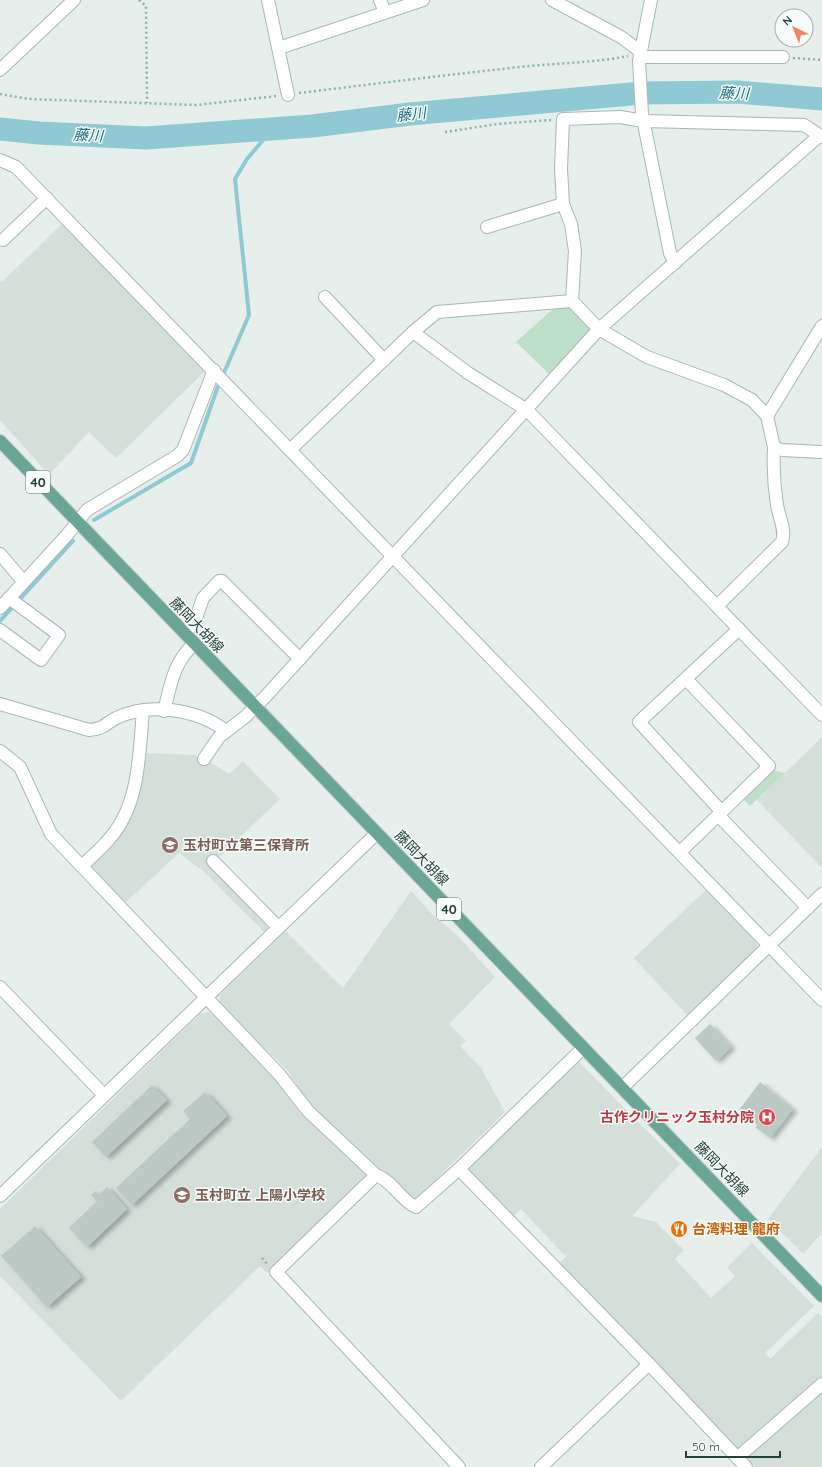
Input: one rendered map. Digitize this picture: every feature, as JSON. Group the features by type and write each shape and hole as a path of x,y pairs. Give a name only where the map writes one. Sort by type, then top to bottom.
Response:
{"main road":[{"name":"藤岡大胡線","path":"0,441 76,522 185,633 583,1048 623,1087 822,1296"}],"street":[{"path":"0,70 74,0"},
{"path":"268,0 288,95"},
{"path":"380,0 385,12"},
{"path":"279,48 423,0"},
{"path":"552,0 621,37 640,57 783,57"},
{"path":"651,0 640,57 643,117 670,253 675,263"},
{"path":"204,759 215,742 255,707 300,659 600,329 821,136 804,125 643,117 563,119 561,169 562,204 571,224 575,251 572,301 600,329 647,357 724,385 752,400 768,416 774,447 775,488 784,535 782,542 717,606"},
{"path":"0,160 16,167 47,198 822,1000"},
{"path":"3,240 47,198"},
{"path":"487,227 562,204"},
{"path":"325,297 384,360"},
{"path":"291,449 413,332 437,312 572,301"},
{"path":"768,416 822,326"},
{"path":"413,332 468,373 527,410 822,715"},
{"path":"0,608 13,602 23,581 67,535 87,510 180,453 216,373"},
{"path":"774,447 782,450 822,452"},
{"path":"0,554 23,581"},
{"path":"185,633 195,621 203,598 219,581 222,581 300,659"},
{"path":"0,630 41,660 59,635 13,602"},
{"path":"739,629 639,722 719,813 808,908"},
{"path":"164,710 176,666 182,656 194,644"},
{"path":"680,852 769,766 686,679"},
{"path":"0,704 89,730 101,729 116,718 143,711 164,710 188,713 211,722 226,731"},
{"path":"82,866 111,837 122,820 133,793 137,778 143,711"},
{"path":"0,751 20,767 51,834 278,1074 308,1110 376,1175 385,1178 410,1204 416,1207 459,1169 583,1048"},
{"path":"0,1196 377,833"},
{"path":"213,861 278,927"},
{"path":"623,1087 822,894"},
{"path":"0,987 104,1095"},
{"path":"459,1169 746,1467"},
{"path":"376,1175 276,1272 459,1467"},
{"path":"541,1467 648,1364"},
{"path":"736,1458 822,1384"}],"path":[{"path":"138,0 146,6 147,103"},
{"path":"0,94 29,99 196,105 445,75 610,60 629,56 640,57"},
{"path":"783,57 822,60"},
{"path":"445,132 497,124 563,119"}],"shaded area":[{"path":"63,223 205,371 116,458 89,432 49,475 0,420 0,280 2,282"},
{"path":"822,737 822,868 757,800"},
{"name":"玉村町立第三保育所","path":"145,753 195,755 210,762 229,774 243,761 280,799 217,859 277,920 264,932 203,871 179,853 125,903 92,867 92,863 116,836"},
{"path":"708,888 756,937 757,949 687,1015 634,958"},
{"path":"411,891 433,915 457,935 495,977 449,1024 466,1041 460,1046 481,1068 505,1112 414,1201 305,1099 289,1072 220,1004 220,995 286,931 343,988"},
{"name":"玉村町立 上陽小学校","path":"210,1012 274,1078 300,1113 366,1174 365,1180 267,1273 260,1266 121,1401 0,1276 0,1209 201,1013"},
{"path":"579,1062 680,1164 632,1216 656,1222 684,1250 675,1259 711,1298 735,1276 727,1267 752,1243 814,1306 765,1353 770,1359 818,1313 822,1317 822,1378 742,1448 735,1448 557,1265 566,1257 521,1209 511,1218 465,1170"},
{"path":"822,1147 822,1233 803,1254 768,1219"},
{"path":"822,1392 822,1467 755,1467 748,1460 750,1454"}],"green space":[{"path":"569,306 589,327 590,332 550,375 516,342 554,308"},
{"path":"772,770 785,773 750,806 743,799"}],"building":[{"path":"710,1024 731,1047 716,1061 695,1038"},
{"name":"古作クリニック玉村分院","path":"760,1082 793,1109 770,1138 755,1127 758,1125 739,1110"},
{"path":"152,1085 167,1100 106,1157 92,1142"},
{"path":"205,1092 227,1116 132,1205 116,1188 190,1119 183,1111"},
{"path":"107,1187 127,1209 87,1247 69,1228 97,1201 91,1195 95,1191 99,1195"},
{"path":"35,1226 81,1277 47,1307 1,1256"}],"waterway":[{"name":"藤川","path":"0,129 39,133 146,138 312,126 410,114 642,93 737,92 822,99"},
{"path":"94,520 191,463 217,389 249,315 235,179 247,159 264,139 283,128"},
{"path":"0,621 73,541"}],"place":[{"name":"玉村町立第三保育所","path":"170,845"},
{"name":"古作クリニック玉村分院","path":"767,1117"},
{"name":"玉村町立 上陽小学校","path":"182,1195"},
{"name":"台湾料理 龍府","path":"679,1229"}]}
